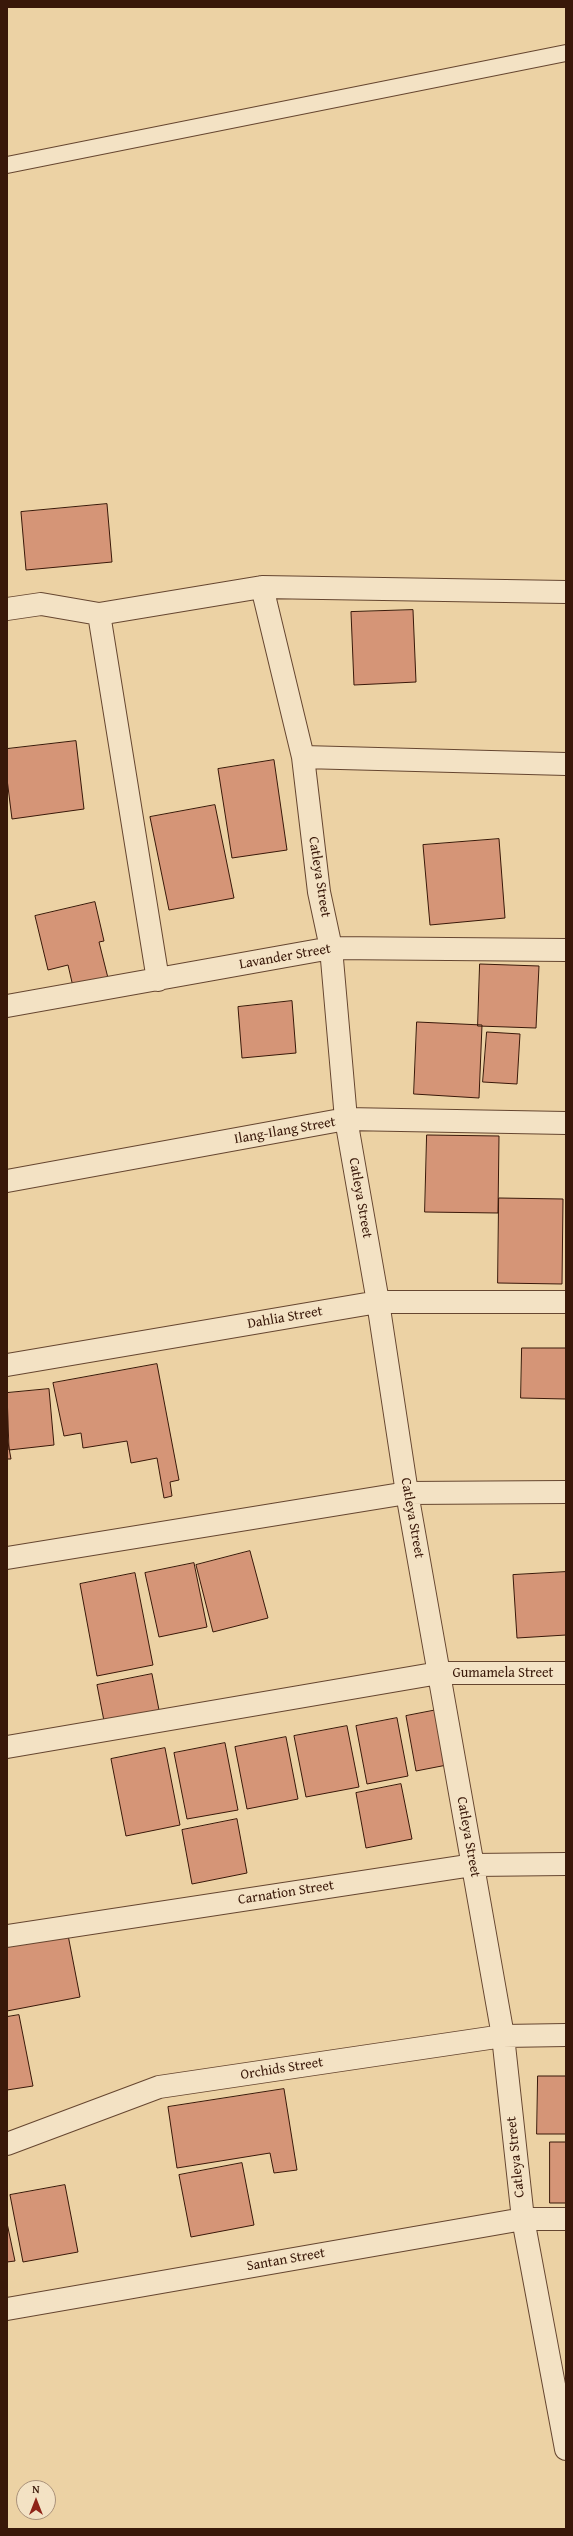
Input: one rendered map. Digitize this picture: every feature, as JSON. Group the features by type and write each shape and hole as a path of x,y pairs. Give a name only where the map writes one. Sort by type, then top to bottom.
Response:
{"street":[{"path":"7,609 41,604 99,614 262,587 566,592"},
{"name":"Catleya Street","path":"262,587 303,757 319,892 331,948 346,1119 378,1302 407,1492 503,2036 523,2219 562,2412 566,2449"},
{"path":"99,614 158,980"},
{"path":"303,757 566,764"},
{"name":"Lavander Street","path":"7,1006 331,948 566,950"},
{"name":"Ilang-Ilang Street","path":"7,1181 346,1119 566,1122"},
{"name":"Dahlia Street","path":"7,1365 378,1302 566,1302"},
{"path":"7,1558 407,1492 566,1492"},
{"name":"Gumamela Street","path":"7,1747 439,1673 566,1673"},
{"name":"Carnation Street","path":"7,1936 473,1865 566,1864"},
{"name":"Orchids Street","path":"7,2144 159,2087 503,2036 566,2035"},
{"name":"Santan Street","path":"7,2309 523,2219 566,2219"}],"lane":[{"path":"7,165 566,53"}],"building":[{"path":"107,504 112,562 26,570 21,512"},
{"path":"413,610 416,682 354,685 351,612"},
{"path":"76,741 84,809 12,819 7,779 7,749"},
{"path":"274,760 287,850 232,858 218,769"},
{"path":"215,805 234,898 169,910 150,817"},
{"path":"499,839 505,918 430,925 423,845"},
{"path":"95,902 104,941 99,942 109,982 74,991 68,965 48,970 35,916"},
{"path":"480,964 539,966 536,1028 478,1026"},
{"path":"292,1001 296,1053 242,1058 238,1007"},
{"path":"417,1022 482,1025 479,1098 414,1094"},
{"path":"487,1032 520,1034 517,1084 483,1082"},
{"path":"427,1135 499,1136 498,1213 425,1212"},
{"path":"499,1198 563,1199 562,1284 498,1283"},
{"path":"522,1348 566,1348 566,1399 521,1398"},
{"path":"157,1364 179,1480 170,1482 172,1496 164,1498 157,1458 131,1463 127,1441 83,1448 81,1433 64,1436 53,1383"},
{"path":"49,1389 54,1445 9,1450 7,1393"},
{"path":"7,1437 11,1459 7,1459"},
{"path":"250,1551 268,1618 213,1632 196,1565"},
{"path":"194,1563 207,1627 159,1637 145,1573"},
{"path":"566,1572 566,1635 517,1638 513,1575"},
{"path":"135,1573 153,1665 97,1676 80,1584"},
{"path":"152,1674 159,1710 104,1721 97,1685"},
{"path":"442,1709 452,1764 416,1771 406,1716"},
{"path":"397,1718 408,1776 367,1784 356,1726"},
{"path":"347,1726 359,1787 306,1797 294,1736"},
{"path":"286,1737 298,1799 247,1809 235,1747"},
{"path":"225,1743 238,1810 187,1819 174,1753"},
{"path":"165,1748 180,1825 126,1836 111,1759"},
{"path":"401,1784 412,1839 366,1848 356,1793"},
{"path":"237,1819 247,1873 192,1884 182,1830"},
{"path":"68,1935 80,1997 7,2011 7,1946"},
{"path":"19,2015 33,2086 7,2090 7,2017"},
{"path":"538,2076 566,2076 566,2134 537,2134"},
{"path":"284,2089 297,2170 274,2173 270,2153 177,2168 168,2107"},
{"path":"550,2142 566,2142 566,2203 550,2203"},
{"path":"242,2163 254,2225 191,2237 179,2175"},
{"path":"65,2185 78,2252 23,2262 10,2195"},
{"path":"7,2223 15,2261 7,2262"}]}
